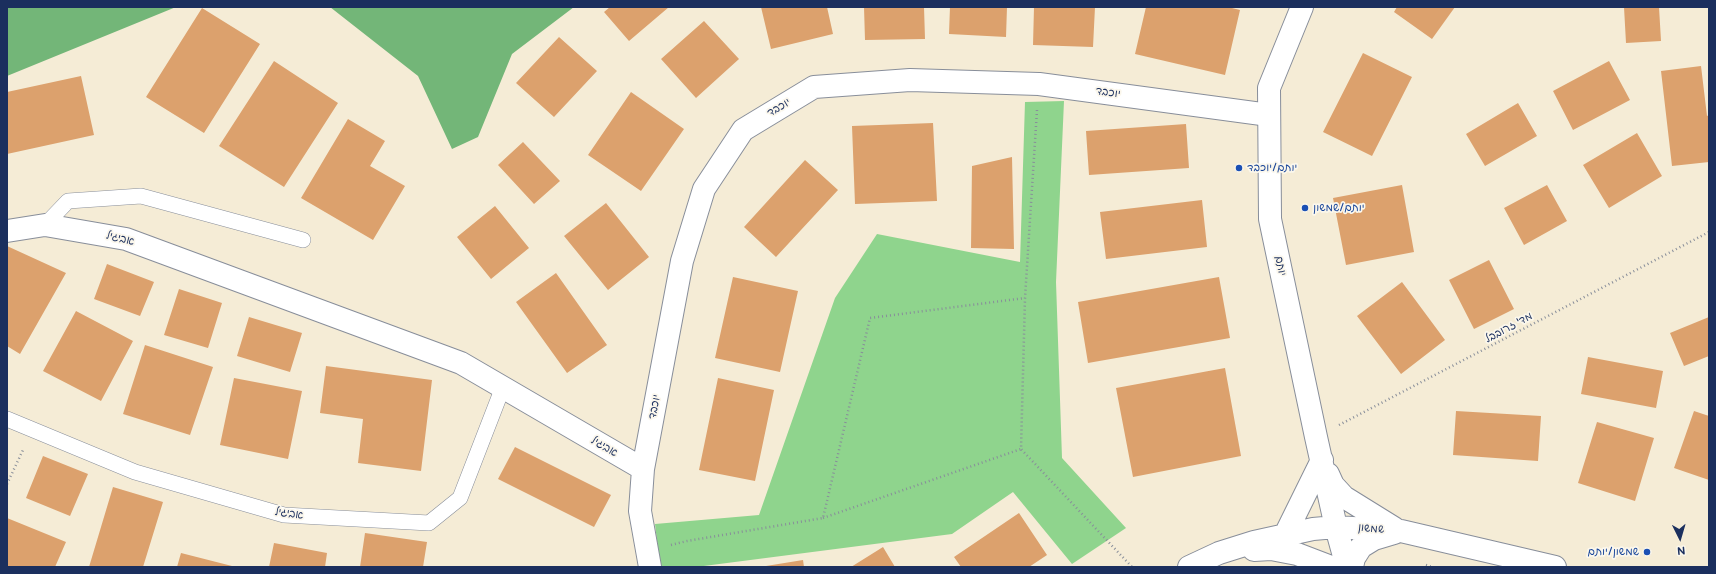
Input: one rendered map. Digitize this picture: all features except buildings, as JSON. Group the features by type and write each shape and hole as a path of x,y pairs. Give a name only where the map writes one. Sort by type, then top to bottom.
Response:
{"street":[{"name":"יותם","path":"1302,7 1269,88 1270,218 1316,438 1336,527 1348,567"},
{"name":"יוכבד","path":"650,567 640,511 643,470 682,261 704,189 743,130 814,87 910,80 1039,84 1269,116"},
{"name":"אביגיל","path":"7,231 45,225 126,239 461,363 643,470"},
{"path":"1322,460 1333,485 1344,497 1379,520 1401,531"},
{"path":"1285,535 1322,460"},
{"name":"שמשון","path":"1190,567 1219,553 1254,542 1285,535 1336,527 1401,531 1555,567"},
{"path":"1352,567 1354,558 1361,547 1374,539 1401,531"},
{"path":"1219,553 1271,549 1297,554 1331,567"}],"lane":[{"path":"45,225 68,201 141,196 303,240"},
{"name":"אביגיל","path":"7,419 135,472 284,515 429,523 460,498 503,387"}],"path":[{"path":"1039,84 1025,298 1021,449 1132,567"},
{"name":"מד' זרובבל","path":"1316,438 1709,232"},
{"path":"823,518 870,318 1025,298"},
{"path":"7,484 32,429"},
{"path":"687,541 823,518 1021,449"}],"green space":[{"path":"8,7 176,7 7,76"},
{"path":"330,7 574,7 512,54 478,137 452,149 418,76"},
{"path":"1064,101 1056,282 1062,458 1126,528 1072,564 1013,492 952,534 696,567 660,567 655,524 759,515 835,298 877,234 1020,262 1025,102"}],"place":[{"name":"יותם/יוכבד","path":"1239,168"},
{"name":"יותם/שמשון","path":"1305,208"},
{"name":"שמשון/יותם","path":"1647,552"}]}
